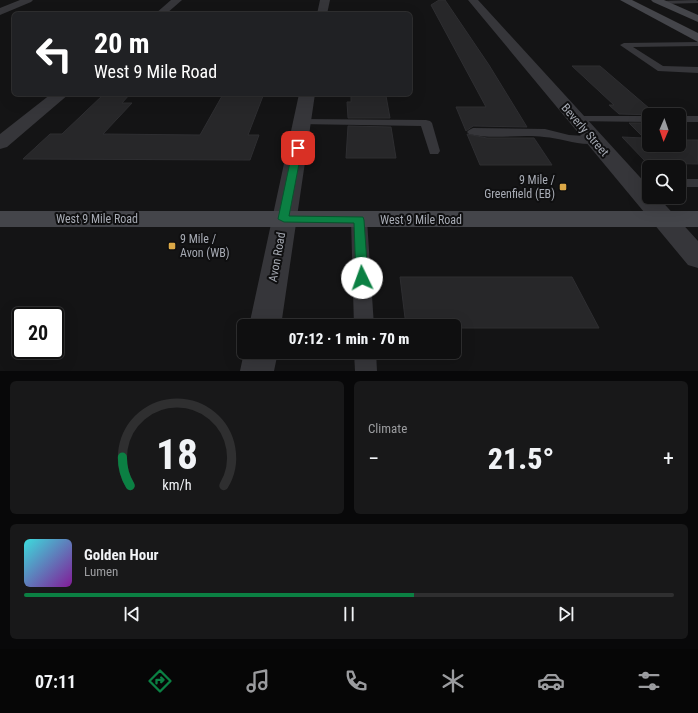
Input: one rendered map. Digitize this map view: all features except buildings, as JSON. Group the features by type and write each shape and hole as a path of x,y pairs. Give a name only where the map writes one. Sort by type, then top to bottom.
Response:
{"main road":[{"path":"625,0 698,38"},
{"path":"658,1 698,19"},
{"path":"679,28 698,31"},
{"name":"West 9 Mile Road","path":"0,219 698,219"}],"street":[{"path":"0,12 28,0"},
{"path":"163,12 178,0"},
{"path":"322,12 325,0"},
{"name":"Beverly Street","path":"473,0 575,119 640,183 664,219 698,258"},
{"path":"0,143 59,96"},
{"name":"Avon Road","path":"266,319 307,96"},
{"path":"257,371 260,359"}],"lane":[{"path":"658,1 695,2"},
{"path":"698,44 624,45 661,69 698,70"},
{"path":"575,119 642,119"},
{"path":"686,119 698,119"},
{"path":"302,122 426,123 434,151"},
{"path":"473,132 545,133 569,139 595,140"},
{"path":"686,183 698,183"},
{"path":"359,220 364,319"},
{"path":"365,359 366,371"}],"place":[{"name":"9 Mile / Greenfield (EB)","path":"563,187"},
{"name":"9 Mile / Avon (WB)","path":"172,246"}],"route":[{"path":"298,148 284,219 359,220 362,278"}]}
